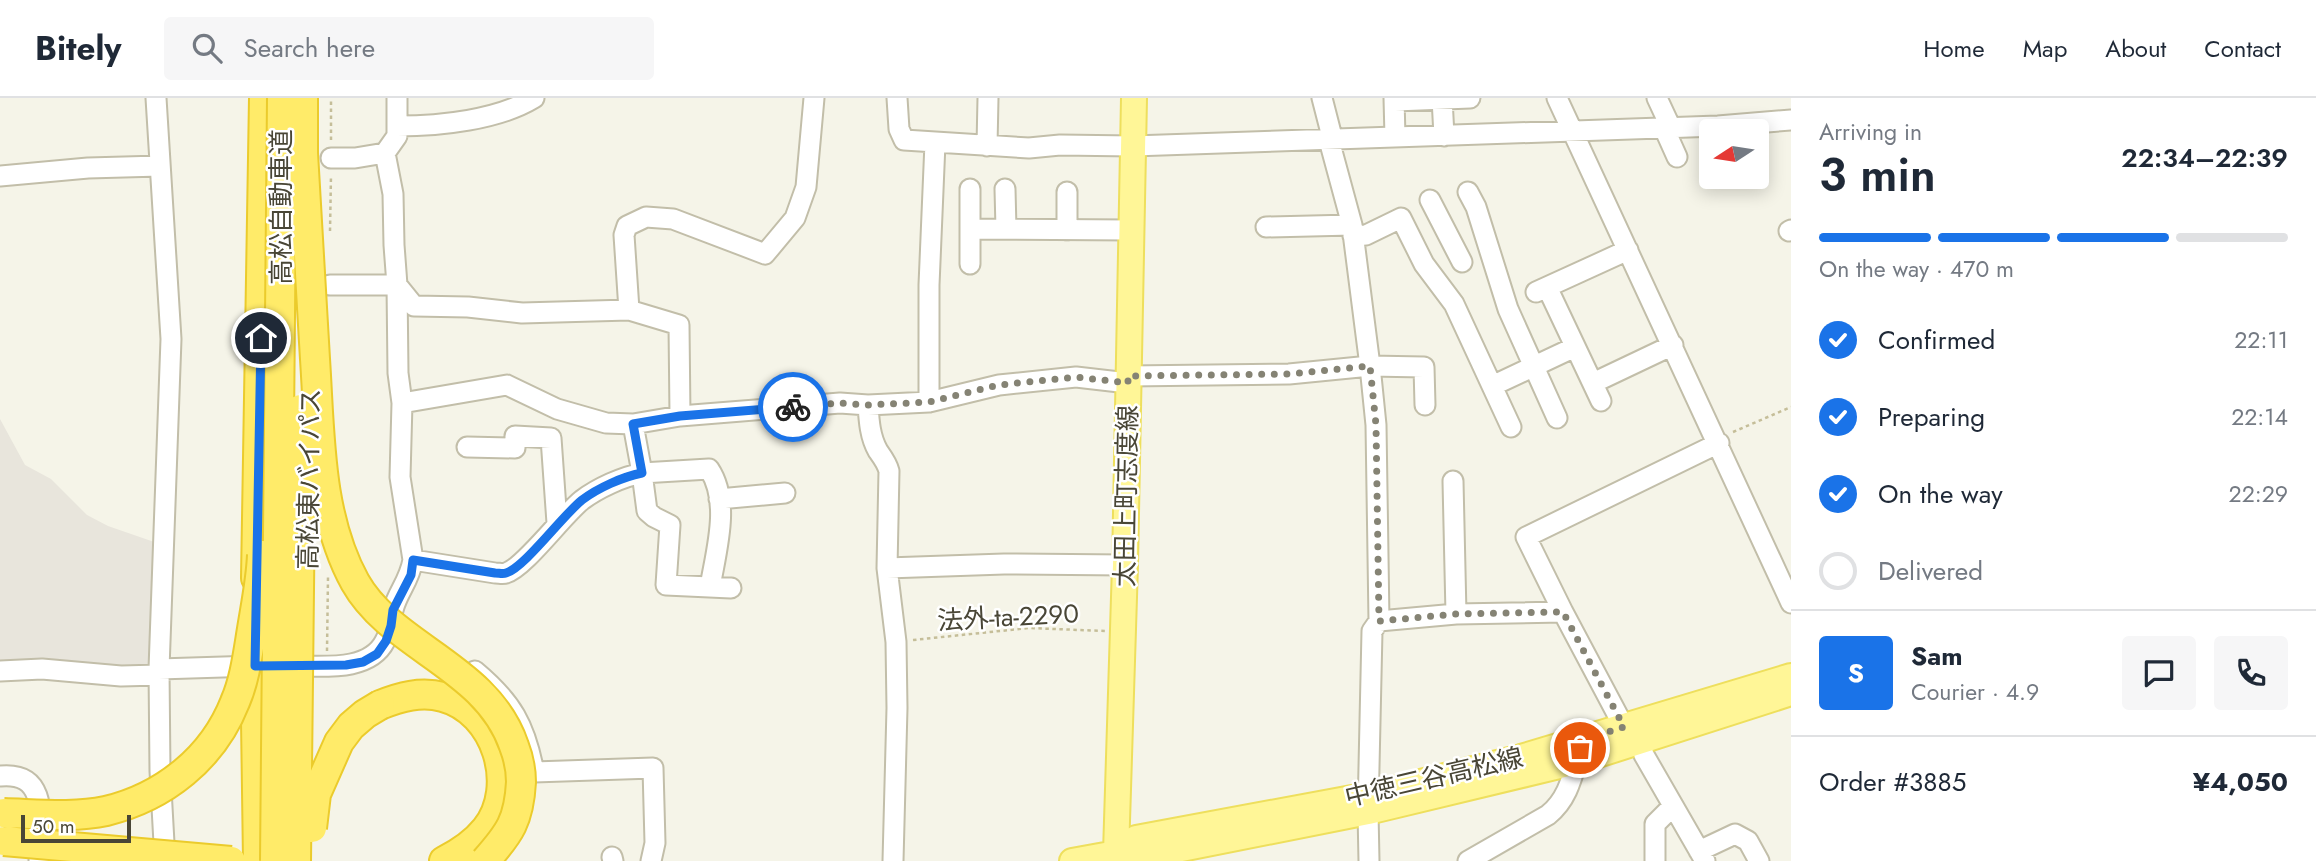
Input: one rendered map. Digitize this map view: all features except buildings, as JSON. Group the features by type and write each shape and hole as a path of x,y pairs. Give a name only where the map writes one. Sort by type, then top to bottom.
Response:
{"highway":[{"name":"高松東バイパス","path":"258,861 255,666 264,98"},
{"name":"高松自動車道","path":"282,98 280,474 293,861"},
{"name":"高松自動車道","path":"293,861 303,98"},
{"name":"高松東バイパス","path":"293,861 306,665 314,98"},
{"path":"303,153 322,468 336,541 355,582 377,612 446,663 483,695 508,727 522,767 520,805 507,837 485,861"},
{"path":"2,836 75,814 103,812 129,805 173,782 191,768 208,748 235,702 244,674 261,576 265,503 280,474"},
{"path":"293,861 312,830 316,793 339,742 351,726 380,705 402,696 421,695 442,697 466,707 490,734 502,767 501,798 488,827 465,850 443,861"},
{"path":"2,836 83,861"},
{"path":"2,836 231,861"}],"main road":[{"name":"太田上町志度線","path":"1116,857 1134,98"},
{"name":"中徳三谷高松線","path":"1072,861 1116,857 1136,838 1368,803 1521,757 1580,750 1791,676"},
{"name":"中徳三谷高松線","path":"1633,731 1791,694"}],"street":[{"path":"156,98 171,339 159,672 164,861"},
{"path":"331,158 355,158 385,153 397,136 397,98"},
{"path":"398,125 435,126 517,109 534,98"},
{"path":"629,310 624,235 627,226 646,217 673,219 765,254 795,218 806,187 814,98"},
{"path":"897,98 899,129 904,140 1029,148 1667,128 1791,120"},
{"path":"988,98 988,146"},
{"path":"1322,98 1331,133 1329,139 1352,230 1376,425 1379,621 1372,631 1369,861"},
{"path":"1395,137 1394,100 1470,98"},
{"path":"1557,98 1791,603"},
{"path":"1657,98 1677,157"},
{"path":"1442,99 1444,136"},
{"path":"929,402 929,285 934,143"},
{"path":"0,671 42,669 121,677 255,666 354,664 377,654 386,641 393,610 411,575 413,560 400,477 402,403 398,373 393,194 385,153"},
{"path":"0,176 88,168 160,166"},
{"path":"970,189 970,264"},
{"path":"1005,189 1006,229"},
{"path":"1468,191 1508,309 1557,418"},
{"path":"1067,192 1067,230"},
{"path":"1430,200 1462,262"},
{"path":"1266,227 1352,230 1366,235 1401,218 1424,264 1454,304 1511,427"},
{"path":"970,229 1131,230"},
{"path":"1628,250 1541,290 1575,347 1597,392 1673,345"},
{"path":"1434,276 1490,251"},
{"path":"330,285 397,285"},
{"path":"397,285 414,306 468,307 522,313 629,310 679,325 680,416"},
{"path":"1492,386 1575,347"},
{"path":"402,403 506,386 557,409 580,416 606,423 633,424 680,416 840,403 868,405 929,402 1017,382 1076,377 1128,379 1289,374 1370,366 1424,367 1424,405"},
{"path":"868,405 872,435 889,471 887,568 896,642 897,708 893,861"},
{"path":"633,424 646,511 670,524 666,585 731,588"},
{"path":"467,447 515,448 515,436 551,438 557,523"},
{"path":"1718,441 1526,537 1563,612 1702,856 1735,834 1748,841 1759,861"},
{"path":"413,560 484,572 507,573 521,564 557,523 583,499 628,476 709,469 719,499 719,532 710,587"},
{"path":"1453,481 1457,614"},
{"path":"719,499 785,493"},
{"path":"887,568 1125,565"},
{"path":"393,610 498,690 515,714 528,743 534,772 532,795 522,825 510,846 496,861"},
{"path":"1379,621 1457,614 1563,612"},
{"path":"1468,861 1558,807 1567,791 1580,750"},
{"path":"534,772 653,768 652,861"},
{"path":"0,776 15,775 27,781 40,797 38,861"},
{"path":"1655,861 1655,824 1673,806"}],"path":[{"path":"1718,441 1791,407"},
{"name":"法外-ta-2290","path":"896,642 1029,628 1122,631"}],"shaded area":[{"path":"0,419 25,465 51,479 87,515 108,526 160,544 153,669 0,667"}],"way so far":[{"path":"793,407 840,403 868,405 929,402 999,385 1076,377 1128,383 1128,376 1289,374 1370,366 1376,425 1379,621 1457,614 1563,612 1624,727 1585,739 1580,748"}],"route":[{"path":"261,338 255,666 346,665 363,662 377,654 386,641 393,610 411,575 413,560 484,572 507,573 521,564 553,527 583,499 628,476 642,473 633,424 680,416 793,407"}]}
